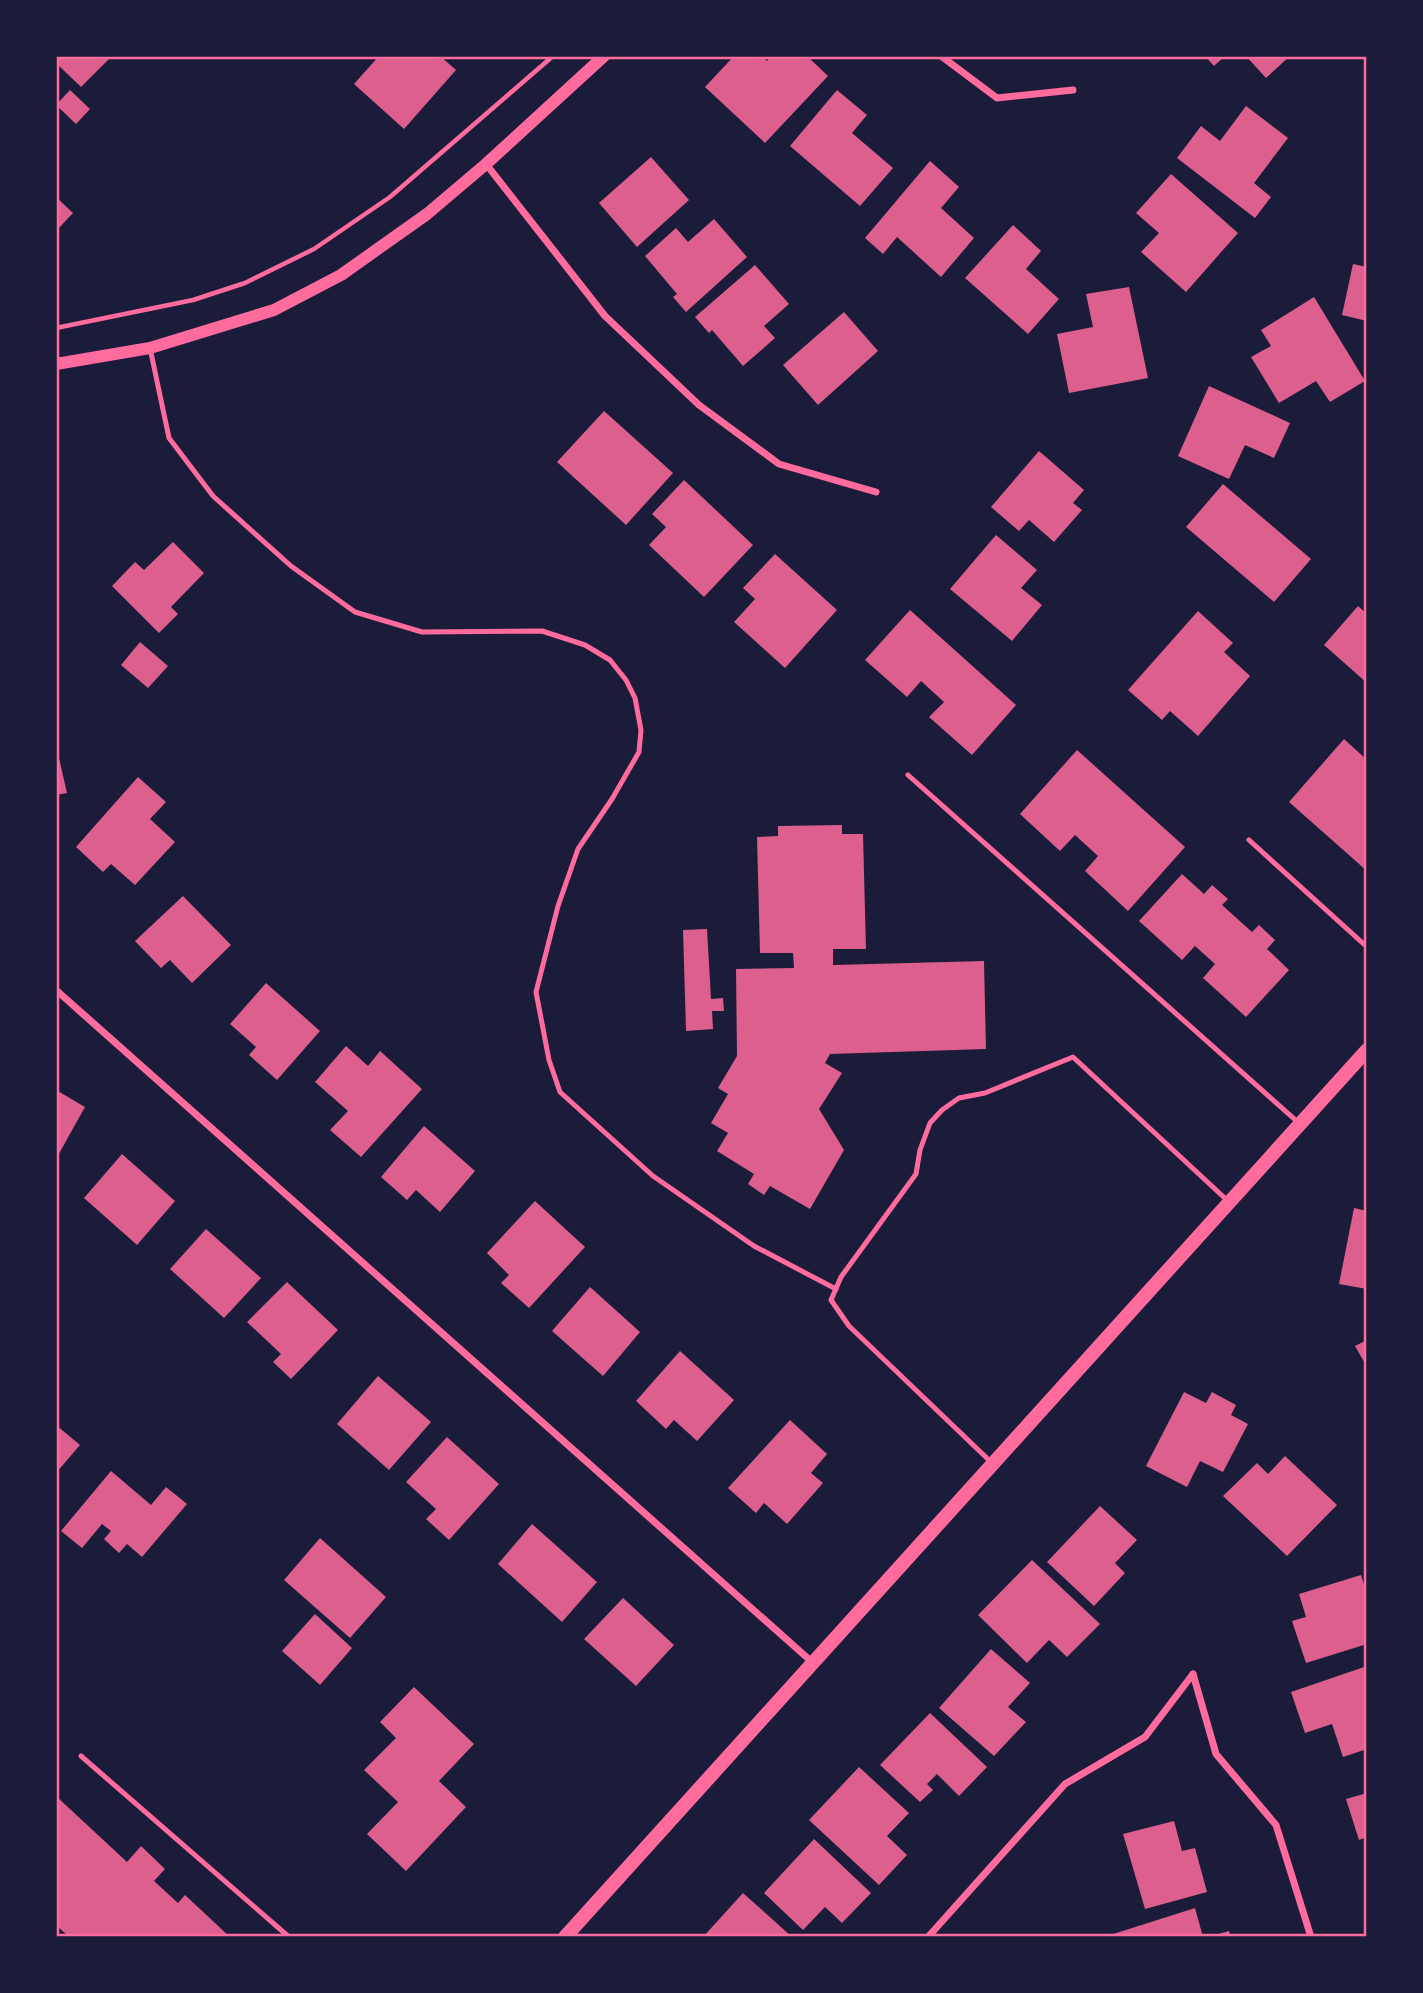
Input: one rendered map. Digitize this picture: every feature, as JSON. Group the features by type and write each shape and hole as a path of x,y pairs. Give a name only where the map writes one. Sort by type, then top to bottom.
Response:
{"main road":[{"path":"565,1937 1367,1051"}],"street":[{"path":"56,364 150,348 274,310 341,275 427,214 604,56"},
{"path":"940,56 997,98 1073,90"},
{"path":"486,164 606,316 699,405 779,464 876,492"},
{"path":"56,990 812,1662"},
{"path":"928,1937 1065,1784 1145,1737 1193,1674 1216,1754 1276,1825 1311,1937"}],"lane":[{"path":"150,348 169,438 213,496 291,566 355,612 422,632 542,631 585,645 610,660 626,680 635,698 641,730 639,752 612,799 578,849 558,906 536,992 548,1060 560,1092 653,1176 754,1246 836,1289"},
{"path":"908,775 1300,1124"},
{"path":"1249,840 1367,947"},
{"path":"992,1463 849,1326 831,1300 841,1277 916,1174 919,1150 930,1123 959,1098 985,1093 1073,1057 1228,1202"},
{"path":"81,1756 289,1937"}],"path":[{"path":"56,328 193,300 245,282 314,249 390,197 553,56"}],"building":[{"path":"56,56 105,56 109,59 81,87 56,63"},
{"path":"379,56 440,56 456,70 404,129 354,84"},
{"path":"734,56 762,56 767,61 771,56 807,56 828,76 765,143 705,87"},
{"path":"1205,56 1225,56 1214,66"},
{"path":"1246,56 1290,56 1266,78"},
{"path":"70,90 90,109 76,124 56,105"},
{"path":"837,90 867,115 852,133 893,168 860,206 790,146"},
{"path":"1246,106 1288,138 1254,183 1271,197 1255,218 1177,158 1201,126 1220,141"},
{"path":"651,157 689,200 637,247 599,203"},
{"path":"930,161 959,187 941,208 974,238 941,277 897,237 883,254 865,238"},
{"path":"1171,174 1238,233 1186,292 1141,252 1159,233 1136,213"},
{"path":"56,197 73,213 56,231"},
{"path":"714,219 747,257 686,312 673,297 677,294 645,256 676,228 688,242"},
{"path":"1013,225 1041,251 1026,269 1059,299 1028,334 965,278"},
{"path":"1353,264 1367,267 1367,321 1342,315"},
{"path":"755,265 789,304 764,326 775,338 743,366 712,330 709,333 695,317"},
{"path":"1129,287 1148,378 1069,393 1057,334 1093,327 1086,294"},
{"path":"1314,297 1365,381 1330,402 1316,381 1279,403 1251,357 1271,346 1261,330"},
{"path":"844,312 878,351 818,405 783,365"},
{"path":"1209,386 1290,423 1274,458 1245,445 1229,479 1178,456"},
{"path":"604,411 673,473 626,525 557,462"},
{"path":"1039,451 1084,490 1073,503 1082,510 1054,542 1029,520 1019,531 991,507"},
{"path":"684,480 753,545 704,597 649,545 666,527 652,514"},
{"path":"1223,484 1311,559 1274,602 1186,527"},
{"path":"996,535 1037,570 1021,588 1042,605 1012,641 950,589"},
{"path":"173,542 204,573 171,607 178,614 159,633 112,586 135,562 144,570"},
{"path":"775,554 837,610 785,668 734,622 755,599 743,588"},
{"path":"1358,606 1367,614 1367,683 1324,645"},
{"path":"910,610 1016,705 972,755 929,717 944,702 921,681 907,697 865,660"},
{"path":"1198,611 1233,643 1224,652 1250,676 1198,736 1170,711 1162,720 1128,690"},
{"path":"140,642 168,666 148,688 121,665"},
{"path":"1344,739 1367,760 1367,871 1289,802"},
{"path":"56,745 67,793 56,795"},
{"path":"1077,750 1185,847 1128,911 1085,871 1098,856 1075,835 1060,851 1020,814"},
{"path":"138,777 166,802 150,819 175,842 135,885 111,864 103,872 76,847"},
{"path":"842,825 842,834 863,834 866,949 833,949 833,965 984,961 986,1049 830,1054 825,1063 842,1073 819,1109 844,1150 810,1209 770,1186 764,1195 748,1184 754,1174 717,1151 728,1133 711,1123 728,1094 718,1088 737,1056 736,969 794,968 793,953 760,953 757,837 778,836 778,826"},
{"path":"1182,874 1204,894 1212,885 1228,899 1222,905 1252,932 1259,925 1275,940 1267,949 1289,970 1246,1017 1203,978 1215,964 1195,946 1182,960 1139,921"},
{"path":"183,896 231,945 192,983 170,960 161,968 135,941"},
{"path":"707,929 711,999 723,998 724,1011 712,1011 713,1029 686,1031 683,930"},
{"path":"266,983 320,1031 277,1080 249,1055 256,1047 230,1024"},
{"path":"346,1046 368,1066 380,1051 422,1089 361,1157 330,1130 348,1111 315,1082"},
{"path":"56,1090 85,1107 56,1159"},
{"path":"424,1126 475,1171 440,1212 416,1190 407,1200 381,1177"},
{"path":"122,1154 175,1201 137,1245 84,1198"},
{"path":"535,1201 585,1247 529,1308 501,1283 509,1275 487,1253"},
{"path":"1354,1208 1367,1211 1367,1289 1339,1284"},
{"path":"206,1229 261,1278 224,1318 170,1269"},
{"path":"287,1282 338,1330 291,1379 273,1362 281,1354 247,1322"},
{"path":"590,1287 640,1332 603,1376 552,1331"},
{"path":"1367,1340 1367,1367 1355,1346"},
{"path":"680,1351 734,1400 697,1441 674,1420 666,1429 636,1401"},
{"path":"378,1376 431,1422 389,1470 337,1424"},
{"path":"1184,1392 1206,1403 1212,1392 1236,1405 1231,1415 1248,1424 1223,1472 1200,1461 1187,1487 1146,1466"},
{"path":"790,1420 827,1454 811,1473 823,1483 787,1524 764,1503 756,1513 728,1488"},
{"path":"56,1425 80,1445 56,1473"},
{"path":"447,1437 499,1484 449,1540 426,1519 436,1509 406,1482"},
{"path":"1285,1456 1337,1505 1287,1556 1223,1496 1257,1463 1268,1474"},
{"path":"111,1471 151,1505 166,1487 187,1504 142,1557 127,1544 119,1553 104,1539 111,1531 102,1524 82,1548 61,1531"},
{"path":"1100,1506 1137,1540 1115,1563 1125,1573 1094,1606 1047,1562"},
{"path":"532,1524 597,1582 562,1622 498,1564"},
{"path":"320,1538 386,1597 350,1638 284,1580"},
{"path":"1032,1560 1100,1624 1067,1657 1049,1640 1027,1663 978,1615"},
{"path":"1361,1575 1367,1594 1367,1644 1306,1663 1292,1621 1306,1617 1299,1594"},
{"path":"623,1598 674,1645 636,1686 584,1639"},
{"path":"315,1614 352,1648 320,1685 282,1651"},
{"path":"991,1649 1030,1683 1008,1707 1026,1722 994,1756 939,1708"},
{"path":"1367,1666 1367,1749 1343,1757 1332,1724 1305,1733 1291,1692"},
{"path":"414,1687 474,1744 439,1781 466,1807 406,1871 367,1834 398,1802 364,1770 396,1738 380,1722"},
{"path":"930,1713 987,1767 959,1796 937,1774 927,1784 933,1790 920,1802 880,1765"},
{"path":"859,1767 909,1813 887,1836 907,1855 879,1885 809,1820"},
{"path":"1367,1793 1367,1837 1359,1840 1346,1799"},
{"path":"56,1796 127,1862 141,1846 165,1869 154,1881 178,1903 185,1895 230,1937 69,1937 56,1925"},
{"path":"1174,1821 1182,1851 1195,1848 1207,1892 1145,1909 1123,1834"},
{"path":"814,1839 871,1893 842,1923 825,1907 803,1930 764,1893"},
{"path":"743,1893 792,1937 703,1937"},
{"path":"1195,1908 1203,1937 1110,1935"},
{"path":"1229,1931 1231,1937 1211,1937 1211,1936"}]}
